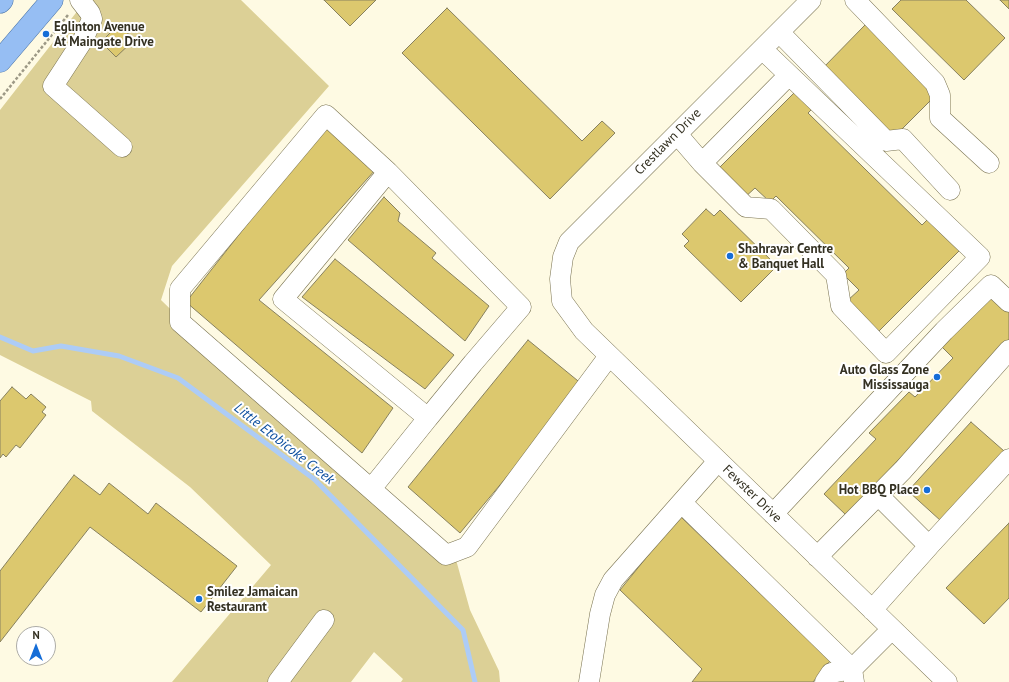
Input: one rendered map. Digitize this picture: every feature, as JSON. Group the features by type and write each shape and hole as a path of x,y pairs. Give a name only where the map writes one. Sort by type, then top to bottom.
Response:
{"main road":[{"path":"0,61 52,0"}],"street":[{"path":"80,0 90,13 92,19 83,40 53,86 122,147"},
{"name":"Crestlawn Drive","path":"562,302 560,279 563,257 569,242 811,0"},
{"path":"855,0 935,83 940,95 940,118 989,163"},
{"path":"779,32 886,141 903,139 950,190"},
{"path":"676,134 702,163 746,207 770,209 836,275 841,306 886,353 980,257 762,49"},
{"path":"702,163 789,75"},
{"path":"371,489 473,363 521,307 388,172 326,115 180,289 180,322 446,555 467,547 609,356"},
{"path":"388,172 283,299 428,418"},
{"path":"772,514 944,331 990,285 1009,302"},
{"name":"Fewster Drive","path":"562,302 584,331 609,356 946,682"},
{"path":"817,557 903,470 1009,350"},
{"path":"872,610 928,546 1009,460"},
{"path":"589,682 600,614 605,595 613,580 718,461"},
{"path":"878,495 928,546"},
{"path":"682,503 853,676"},
{"path":"278,682 324,620"},
{"path":"853,676 892,629"},
{"path":"825,682 831,673 853,676"}],"path":[{"path":"0,99 66,17"}],"shaded area":[{"path":"86,0 241,0 329,86 172,266 161,300 338,472 453,549 470,610 499,671 500,682 401,682 403,679 374,652 351,682 172,682 271,565 190,487 92,411 91,401 0,355 0,110"}],"building":[{"path":"324,0 376,0 350,26"},
{"path":"901,0 966,0 1005,38 964,80 892,9"},
{"path":"1000,0 1009,0 1009,9"},
{"path":"447,8 582,141 602,121 615,133 550,199 402,53"},
{"path":"119,24 134,40 116,57 101,42"},
{"path":"865,25 936,95 892,139 822,69"},
{"path":"796,91 813,108 808,113 922,225 927,220 959,251 878,332 847,301 859,290 843,274 849,268 776,196 770,202 755,188 743,199 715,172"},
{"path":"326,124 376,169 259,300 393,408 362,453 186,302"},
{"path":"384,197 400,213 398,221 436,253 432,258 489,306 465,341 348,240"},
{"name":"Shahrayar Centre & Banquet Hall","path":"706,209 714,216 720,210 777,266 741,302 684,246 689,241 682,234"},
{"path":"335,259 454,355 425,389 302,297"},
{"path":"992,291 1009,308 1009,344 846,515 824,494 876,439 869,433 909,392 915,397 953,358 941,346"},
{"path":"528,340 583,385 460,533 408,487"},
{"path":"12,387 26,399 31,394 46,407 42,412 46,415 20,448 16,445 6,457 3,454 0,458 0,401"},
{"path":"971,422 1004,451 941,521 908,491"},
{"path":"74,475 100,495 109,483 148,514 156,503 237,566 201,612 90,527 0,642 0,571"},
{"path":"680,516 830,661 813,682 692,682 702,669 620,590"},
{"path":"1009,523 1009,598 984,624 946,588"}],"waterway":[{"name":"Little Etobicoke Creek","path":"0,337 33,351 61,346 119,356 178,378 314,479 463,630 475,682"}],"place":[{"name":"Eglinton Avenue At Maingate Drive","path":"46,34"},
{"name":"Shahrayar Centre & Banquet Hall","path":"730,256"},
{"name":"Auto Glass Zone Mississauga","path":"937,377"},
{"name":"Hot BBQ Place","path":"927,490"},
{"name":"Smilez Jamaican Restaurant","path":"199,599"}]}
